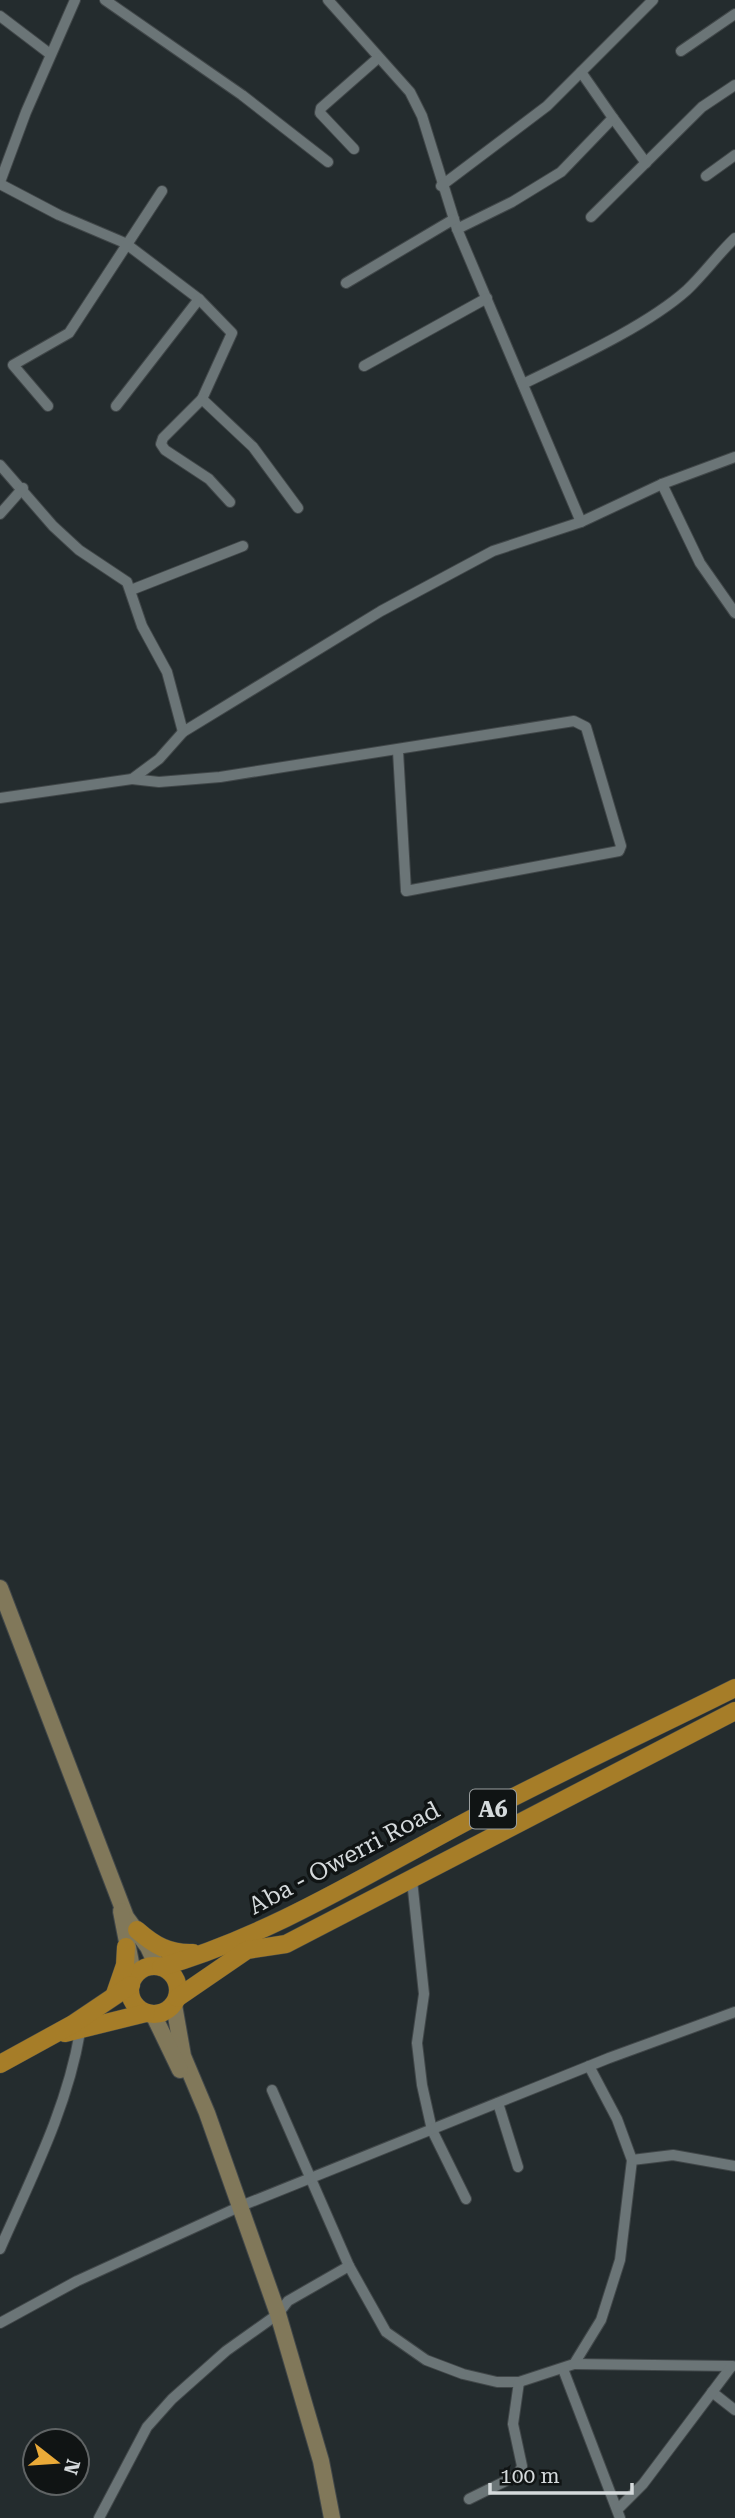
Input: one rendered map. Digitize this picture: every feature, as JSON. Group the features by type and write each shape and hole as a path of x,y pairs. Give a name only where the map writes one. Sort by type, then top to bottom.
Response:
{"highway":[{"name":"Aba - Owerri Road","path":"0,2064 49,2038 115,1995 144,1969 210,1953 735,1688"},
{"name":"Aba - Owerri Road","path":"49,2038 150,2014 161,2014 247,1950 286,1944 735,1712"},
{"path":"137,1930 153,1944 169,1951 210,1953"},
{"path":"115,1995 125,1965 126,1947"},
{"path":"159,1966 174,1975 178,1990 175,2001"},
{"path":"132,1981 133,2002 150,2014"}],"main road":[{"path":"0,1588 120,1901 159,1966"},
{"path":"120,1901 132,1981"},
{"path":"175,2001 183,2056 207,2113 278,2314 321,2462 332,2518"},
{"path":"150,2014 188,2089 207,2113"}],"street":[{"path":"75,0 50,54 0,183 59,215 125,243 199,299 232,333 202,399 163,438 161,444 165,450 209,479 230,502"},
{"path":"105,0 243,95 328,162"},
{"path":"328,0 410,92 422,116 441,186 553,461 581,522"},
{"path":"441,186 547,106 648,1"},
{"path":"681,51 735,14"},
{"path":"0,16 50,54"},
{"path":"354,149 320,114 321,108 378,58"},
{"path":"581,72 646,163"},
{"path":"591,217 702,107 735,85"},
{"path":"346,283 456,224 512,202 561,172 613,118"},
{"path":"706,176 735,155"},
{"path":"48,406 13,365 69,333 125,243 162,191"},
{"path":"523,384 591,351 668,304 688,289 735,238"},
{"path":"364,366 486,298"},
{"path":"116,406 199,299"},
{"path":"202,399 253,447 298,508"},
{"path":"132,779 159,759 183,732 441,577 493,551 581,522 662,484 735,457"},
{"path":"0,465 23,488 53,526 79,550 127,582 142,625 167,672 183,732"},
{"path":"662,484 701,563 735,613"},
{"path":"0,514 23,488"},
{"path":"131,590 243,546"},
{"path":"0,798 132,779 159,782 220,777 338,756 398,751 580,723 586,727 621,846 619,851 406,891 398,751"},
{"path":"412,1880 424,1994 417,2043 432,2130 466,2199"},
{"path":"0,2323 89,2276 241,2206 589,2066 735,2012"},
{"path":"0,2249 61,2110 73,2072 80,2032"},
{"path":"574,2364 601,2320 620,2260 632,2160 629,2145 589,2066"},
{"path":"272,2090 349,2266 386,2332 416,2353 463,2374 497,2382 519,2382 574,2364 733,2365"},
{"path":"498,2103 518,2166"},
{"path":"632,2160 673,2155 735,2166"},
{"path":"99,2518 147,2427 172,2399 226,2351 278,2314 288,2301 349,2266"},
{"path":"619,2514 733,2365"},
{"path":"563,2369 619,2514"},
{"path":"469,2499 518,2475 522,2466 514,2443 513,2424 519,2382"},
{"path":"712,2392 735,2410"}]}
